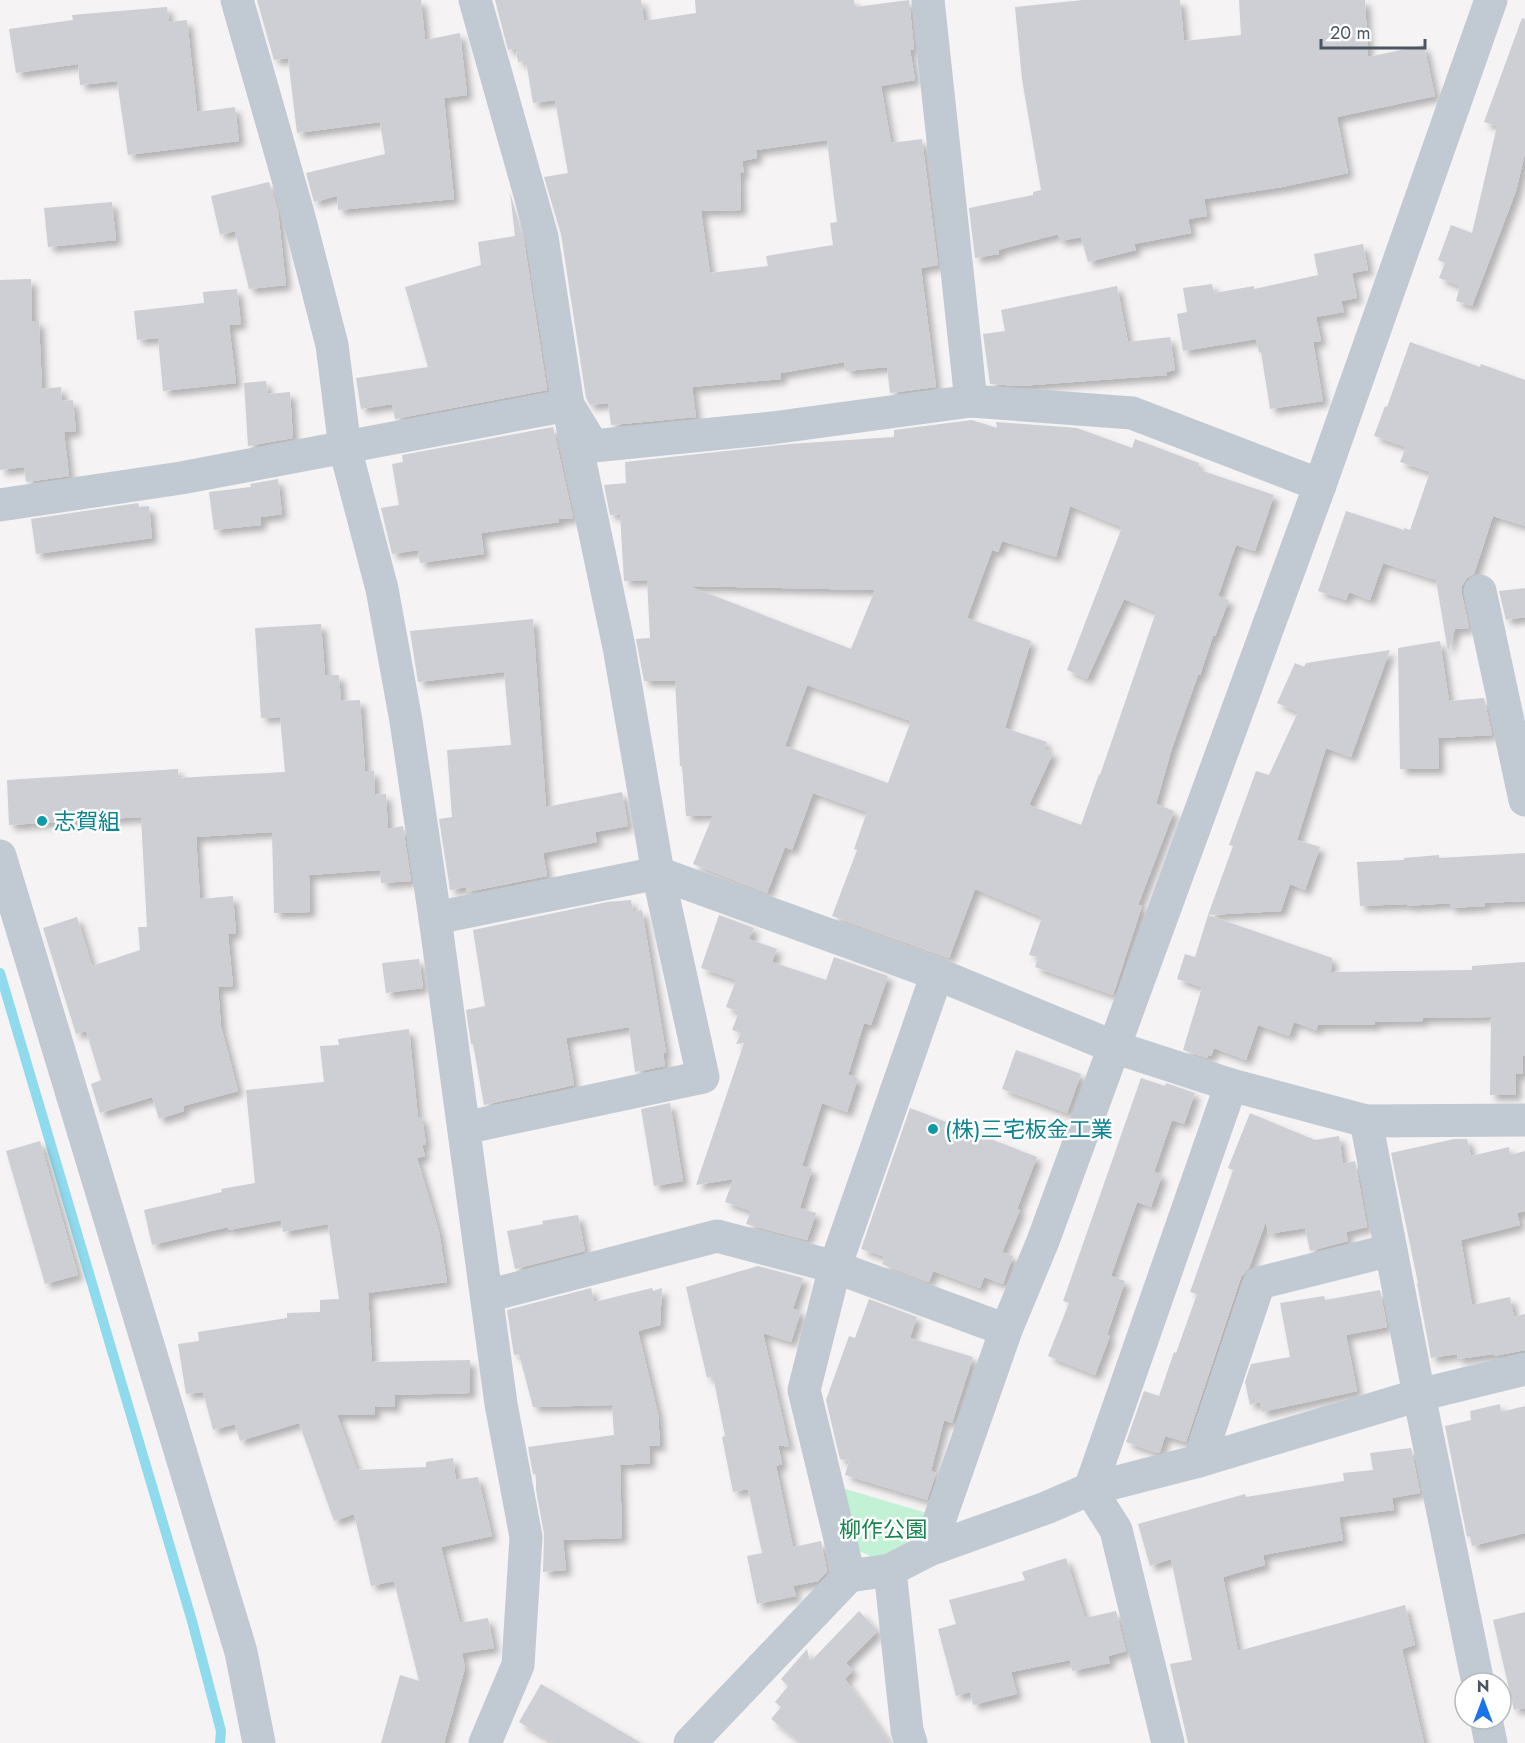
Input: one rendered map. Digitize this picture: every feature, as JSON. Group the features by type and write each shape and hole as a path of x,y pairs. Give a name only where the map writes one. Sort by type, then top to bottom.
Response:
{"street":[{"path":"237,0 299,217 332,345 345,448 382,590 406,721 435,918 501,1404 526,1536 518,1665 485,1743"},
{"path":"464,1128 703,1077 658,873 619,647 568,405 542,237 475,0"},
{"path":"928,0 971,401"},
{"path":"929,1550 1006,1330 1043,1241 1320,484 1491,0"},
{"path":"568,405 593,446 772,428 971,401 1132,413 1320,484"},
{"path":"0,505 181,478 568,405"},
{"path":"1480,591 1525,800"},
{"path":"0,856 241,1652 259,1743"},
{"path":"435,918 658,873 937,974 1114,1047 1231,1085 1366,1121 1525,1120"},
{"path":"849,1576 804,1390 835,1267 937,974"},
{"path":"1090,1490 1231,1085"},
{"path":"1366,1121 1476,1671"},
{"path":"487,1296 717,1236 835,1267 1006,1330"},
{"path":"1199,1461 1259,1283 1391,1250"},
{"path":"690,1743 849,1576 890,1570 929,1550 1090,1490 1199,1461 1419,1395 1525,1369"},
{"path":"1090,1490 1116,1530 1168,1743"},
{"path":"890,1570 907,1730 911,1743"}],"green space":[{"name":"柳作公園","path":"842,1488 930,1514 916,1546 881,1561 859,1551"}],"building":[{"path":"257,0 421,0 425,40 460,33 467,95 444,98 454,199 338,210 337,196 314,202 306,173 385,154 380,122 297,133 288,58 274,60"},
{"path":"495,0 641,0 644,21 696,13 695,0 854,0 855,7 909,0 914,49 910,50 915,80 881,86 891,143 922,139 938,265 921,268 936,387 890,393 887,367 846,371 844,362 781,373 781,379 692,387 696,417 611,425 608,403 590,405 586,398 561,234 544,177 568,173 555,100 533,103 526,61 518,62 516,48 508,50","holes":["827,140 837,222 830,223 833,245 766,256 768,266 710,273 701,211 741,210 740,173 744,173 742,161 757,158 756,150"]},
{"path":"1083,0 1180,0 1184,41 1241,35 1239,0 1365,0 1368,57 1424,45 1435,96 1337,117 1348,173 1282,187 1204,199 1207,216 1188,219 1191,233 1134,244 1136,250 1088,262 1081,237 1060,241 1058,234 998,250 999,254 975,258 969,208 1033,195 1033,192 1041,190 1022,79 1015,7"},
{"path":"167,7 169,22 187,20 197,112 235,107 239,141 128,155 117,81 80,85 78,64 16,73 9,29 73,20 72,15"},
{"path":"1522,18 1525,19 1525,153 1516,191 1472,306 1456,301 1460,286 1439,278 1445,263 1438,260 1451,225 1472,233 1497,126 1484,122"},
{"path":"269,182 278,211 286,285 249,289 235,231 220,235 211,196"},
{"path":"510,192 524,241 547,390 395,419 392,404 361,409 356,378 428,367 405,287 481,265 478,242 515,236"},
{"path":"112,202 116,240 48,247 44,208"},
{"path":"1363,244 1368,270 1352,273 1357,298 1341,301 1344,312 1316,317 1321,341 1313,342 1323,401 1270,409 1261,352 1259,353 1256,339 1183,351 1177,314 1187,312 1183,288 1212,284 1214,293 1254,286 1254,289 1318,275 1314,254"},
{"path":"31,279 32,321 39,321 42,389 61,387 62,401 73,400 76,431 64,432 69,476 26,482 24,467 0,470 0,280"},
{"path":"1117,286 1128,342 1170,337 1175,370 1166,372 1167,375 1020,386 990,384 983,334 1005,331 1001,310"},
{"path":"237,289 241,324 229,325 236,383 163,391 158,338 137,340 134,311 204,303 203,292"},
{"path":"1410,342 1525,380 1525,526 1493,516 1474,574 1467,578 1462,586 1469,628 1455,629 1448,652 1436,580 1383,563 1370,600 1349,592 1346,600 1318,591 1346,511 1410,530 1430,472 1400,462 1406,447 1374,436"},
{"path":"266,381 268,394 290,392 293,438 248,446 244,383"},
{"path":"972,420 997,428 996,422 1077,428 1132,448 1135,439 1199,463 1197,469 1274,495 1255,551 1236,545 1218,596 1229,600 1215,636 1213,636 1200,675 1198,675 1172,748 1156,804 1174,811 1138,905 1142,906 1113,995 1035,967 1038,957 1029,955 1042,917 975,889 949,958 832,916 857,850 854,849 867,812 813,793 792,850 785,847 767,893 693,864 713,815 686,816 682,766 680,766 675,681 644,681 636,639 650,638 647,580 624,581 620,514 610,515 604,485 626,483 625,462 790,444 894,437 894,430","holes":["1070,506 1122,527 1067,670 1087,679 1124,599 1156,612 1081,825 1029,805 1053,753 1044,749 1047,742 1005,728 1031,641 967,618 992,550 998,552 1002,541 1056,557","689,586 875,590 851,649","807,685 911,721 888,783 785,746"]},
{"path":"553,427 573,518 481,533 484,554 420,563 418,550 392,554 381,508 399,505 392,464 403,462 402,455"},
{"path":"278,479 282,514 261,517 261,525 214,530 209,492 251,487 250,484"},
{"path":"138,503 139,507 149,506 152,538 36,554 31,519"},
{"path":"1525,588 1525,617 1506,620 1499,591"},
{"path":"533,619 546,807 622,792 628,826 595,832 597,842 543,853 547,876 467,892 466,887 450,890 439,819 452,817 447,750 511,745 504,672 418,682 410,631"},
{"path":"321,624 325,675 339,675 341,701 360,700 365,771 374,771 375,795 386,794 388,829 403,826 411,881 381,883 380,870 309,875 310,912 274,913 272,832 196,837 200,899 233,896 236,933 228,934 233,986 218,987 221,1027 238,1091 183,1106 184,1111 159,1119 152,1097 100,1113 91,1084 101,1080 86,1031 76,1034 43,928 77,917 92,966 140,950 138,927 147,927 141,817 9,825 7,780 178,769 178,778 285,772 280,717 261,718 255,628"},
{"path":"1440,641 1449,701 1484,698 1492,735 1438,738 1439,769 1400,769 1398,648"},
{"path":"1390,650 1351,757 1326,748 1297,840 1320,847 1305,890 1290,884 1281,911 1208,915 1233,846 1229,845 1256,771 1269,775 1298,712 1277,703 1295,663 1304,667 1306,663"},
{"path":"1525,853 1525,901 1450,908 1450,903 1360,906 1357,862 1404,860 1404,858 1439,855 1439,858"},
{"path":"631,900 633,912 642,910 666,1053 663,1053 665,1066 635,1072 629,1027 566,1038 574,1085 484,1105 466,1010 485,1006 473,930 607,902"},
{"path":"719,915 754,928 749,939 777,949 772,962 826,980 834,957 888,976 871,1025 864,1023 848,1075 858,1078 847,1112 822,1103 802,1166 812,1169 800,1208 816,1213 807,1240 746,1224 751,1211 725,1202 733,1179 696,1185 744,1043 736,1044 741,1033 732,1030 739,1012 726,1007 736,980 701,968"},
{"path":"1208,915 1332,958 1331,972 1472,970 1472,966 1525,962 1525,1056 1523,1056 1523,1074 1516,1074 1516,1095 1490,1095 1491,1017 1423,1018 1423,1021 1375,1022 1375,1025 1318,1025 1316,1030 1294,1022 1289,1036 1258,1025 1246,1060 1214,1048 1211,1056 1208,1055 1207,1058 1183,1050 1202,987 1177,979 1185,954 1195,957"},
{"path":"419,959 423,988 386,993 382,963"},
{"path":"409,1029 418,1118 422,1117 426,1144 422,1145 425,1156 417,1158 439,1232 447,1282 368,1293 372,1362 470,1360 470,1393 395,1395 395,1407 375,1406 375,1415 337,1415 357,1470 426,1467 426,1462 453,1458 456,1480 478,1477 492,1536 441,1547 460,1623 488,1618 494,1648 462,1653 465,1668 444,1743 381,1743 400,1675 419,1681 394,1581 371,1586 354,1514 334,1521 299,1423 240,1441 235,1424 213,1430 203,1392 186,1394 178,1344 199,1341 198,1332 287,1318 287,1313 320,1312 320,1300 339,1299 328,1224 283,1232 281,1220 229,1230 228,1227 152,1245 144,1210 222,1192 221,1189 255,1183 246,1090 324,1082 320,1046 339,1045 338,1039"},
{"path":"1016,1050 1081,1074 1067,1113 1002,1089"},
{"path":"1141,1078 1165,1086 1166,1083 1195,1093 1184,1124 1172,1120 1154,1172 1162,1175 1151,1207 1137,1202 1111,1276 1125,1281 1107,1335 1110,1336 1095,1375 1048,1356 1069,1303 1063,1301"},
{"path":"670,1103 683,1181 654,1186 641,1109"},
{"path":"910,1108 1037,1157 1017,1209 1020,1210 1002,1252 1013,1256 1003,1284 984,1277 980,1288 933,1271 929,1282 882,1264 885,1257 861,1249"},
{"path":"1250,1113 1315,1140 1339,1136 1343,1164 1355,1161 1367,1227 1346,1232 1348,1241 1310,1251 1305,1228 1268,1234 1266,1221 1249,1268 1241,1277 1186,1442 1165,1436 1160,1452 1157,1453 1126,1442 1144,1391 1159,1396 1174,1352 1176,1353 1197,1294 1190,1292 1233,1170 1228,1168"},
{"path":"1454,1139 1467,1139 1471,1156 1509,1147 1510,1155 1525,1151 1525,1211 1517,1213 1520,1225 1461,1240 1472,1305 1510,1297 1514,1317 1525,1314 1525,1350 1494,1356 1494,1354 1458,1359 1457,1354 1431,1358 1391,1153"},
{"path":"40,1141 78,1275 45,1284 6,1151"},
{"path":"578,1215 585,1251 515,1269 507,1231 543,1224 542,1221"},
{"path":"758,1266 803,1278 793,1309 801,1311 791,1342 763,1333 789,1447 778,1445 782,1464 776,1466 793,1547 821,1541 827,1572 818,1581 793,1586 796,1596 757,1604 747,1556 762,1553 748,1489 733,1492 713,1376 707,1378 686,1287"},
{"path":"591,1288 594,1302 652,1288 653,1291 662,1288 660,1325 638,1331 658,1414 660,1446 649,1446 650,1463 620,1465 622,1538 563,1540 566,1570 543,1572 544,1534 536,1490 536,1474 533,1474 528,1447 614,1435 612,1405 533,1407 519,1354 514,1355 507,1310"},
{"path":"1380,1290 1387,1327 1346,1335 1357,1391 1262,1412 1260,1402 1250,1405 1245,1382 1251,1364 1290,1357 1280,1303 1324,1296 1325,1300"},
{"path":"869,1299 917,1317 910,1338 973,1357 952,1423 944,1420 931,1471 936,1473 927,1500 845,1475 849,1461 840,1459 826,1400 849,1336 855,1338"},
{"path":"1500,1404 1501,1412 1525,1406 1525,1533 1472,1546 1470,1536 1467,1537 1445,1426 1471,1420 1470,1411"},
{"path":"1411,1448 1420,1493 1392,1498 1394,1510 1339,1517 1343,1540 1263,1555 1265,1565 1223,1577 1238,1651 1405,1605 1415,1645 1402,1649 1424,1743 1188,1743 1170,1664 1192,1660 1171,1559 1150,1566 1138,1524 1245,1494 1246,1497 1344,1481 1343,1473 1373,1470 1370,1453"},
{"path":"1066,1558 1085,1618 1116,1611 1126,1651 1108,1656 1110,1663 1072,1671 1070,1660 1011,1672 1017,1694 973,1705 970,1692 956,1696 938,1629 956,1624 949,1600 1025,1580 1022,1572"},
{"path":"859,1611 878,1631 846,1663 853,1670 845,1679 890,1743 801,1743 771,1719 781,1707 775,1702 788,1686 781,1679 807,1649 810,1662"},
{"path":"1525,1612 1525,1708 1514,1710 1513,1671 1505,1671 1493,1620"},
{"path":"541,1684 641,1743 555,1743 519,1722"}],"waterway":[{"path":"0,973 192,1621 221,1731 220,1743"}],"place":[{"name":"志賀組","path":"42,821"},
{"name":"(株)三宅板金工業","path":"933,1129"}]}
